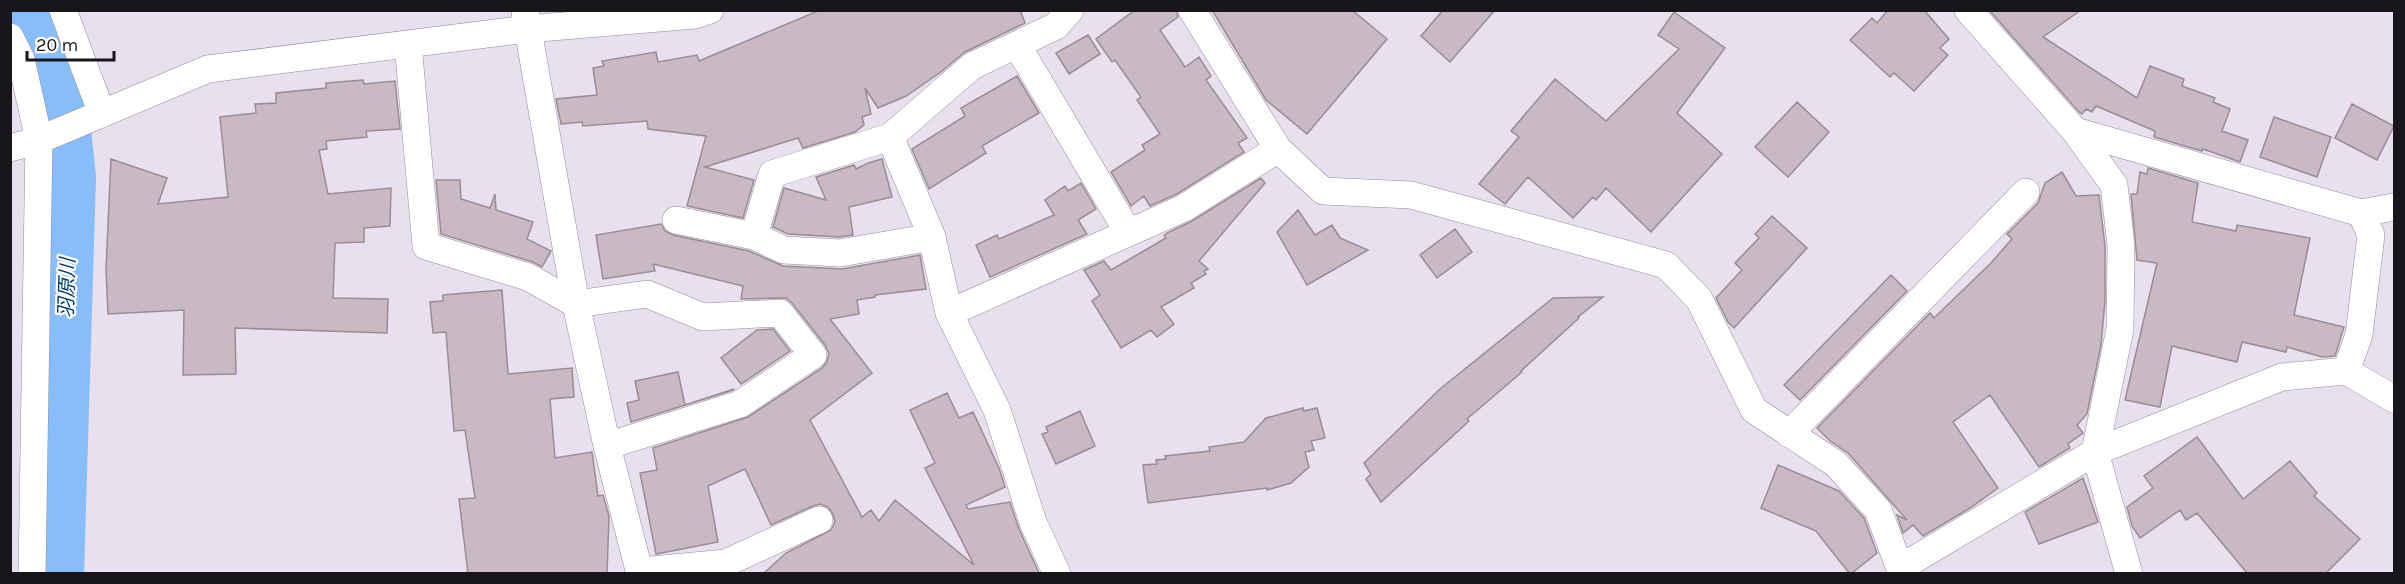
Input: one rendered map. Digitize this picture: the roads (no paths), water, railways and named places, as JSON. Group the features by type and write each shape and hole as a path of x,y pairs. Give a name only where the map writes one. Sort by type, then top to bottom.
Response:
{"street":[{"path":"63,10 93,118"},
{"path":"10,148 46,137 207,69 408,44 526,20 695,15 710,10"},
{"path":"754,236 772,174 890,137 972,66 1056,26 1070,10"},
{"path":"1192,10 1278,149 1323,191 1411,195 1666,265 1699,299 1754,410 1836,464 1878,510 1901,571 2094,452 2282,377 2346,371 2394,399"},
{"path":"1968,10 2075,131 2114,185 2121,244 2120,329 2094,452 2129,573"},
{"path":"526,20 576,304 608,446 640,572 732,568 819,520"},
{"path":"10,37 21,59 46,137 32,573"},
{"path":"408,44 426,246 528,276 576,304 647,294 703,317 780,313 813,355 740,404 608,446"},
{"path":"1017,45 1128,232"},
{"path":"2075,131 2361,213 2394,207"},
{"path":"890,137 932,237 949,313 998,410 1034,522 1057,573"},
{"path":"949,313 1184,208 1278,149"},
{"path":"1789,434 2026,192"},
{"path":"2346,371 2359,335 2371,235 2361,213"},
{"path":"676,220 754,236 784,250 840,252 932,237"}],"waterway":[{"name":"羽原川","path":"29,10 47,42 63,110 70,178 58,574"}]}
